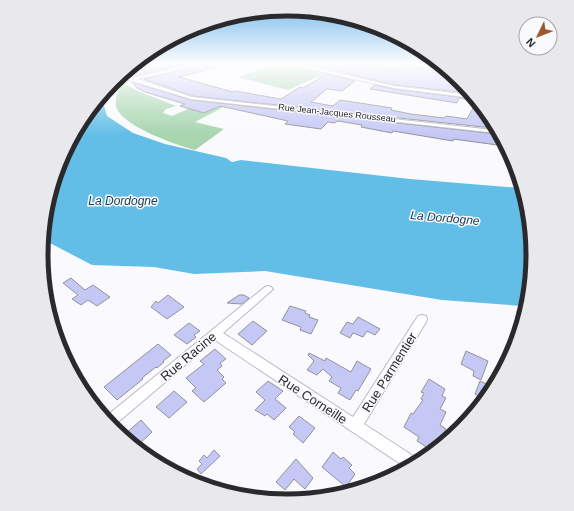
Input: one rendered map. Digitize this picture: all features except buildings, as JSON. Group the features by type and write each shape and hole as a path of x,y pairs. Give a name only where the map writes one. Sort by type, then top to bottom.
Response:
{"street":[{"name":"Rue Jean-Jacques Rousseau","path":"156,87 183,96 220,102 254,103 491,132"},
{"path":"393,87 465,96"},
{"name":"Rue Racine","path":"113,419 268,289"},
{"name":"Rue Parmentier","path":"355,426 422,319"},
{"name":"Rue Corneille","path":"215,334 410,461"}],"green space":[{"path":"120,87 130,87 176,106 166,109 163,113 172,116 206,101 231,103 195,122 224,129 195,150 140,129 122,116 116,106"},
{"path":"276,87 295,87 288,90"}],"water":[{"name":"La Dordogne","path":"103,103 107,116 133,133 165,144 226,158 232,162 241,160 410,179 516,188 522,209 526,240 526,271 521,306 442,300 265,271 194,274 154,267 92,265 48,242 48,240 52,209 60,179 66,164 88,122"}]}
